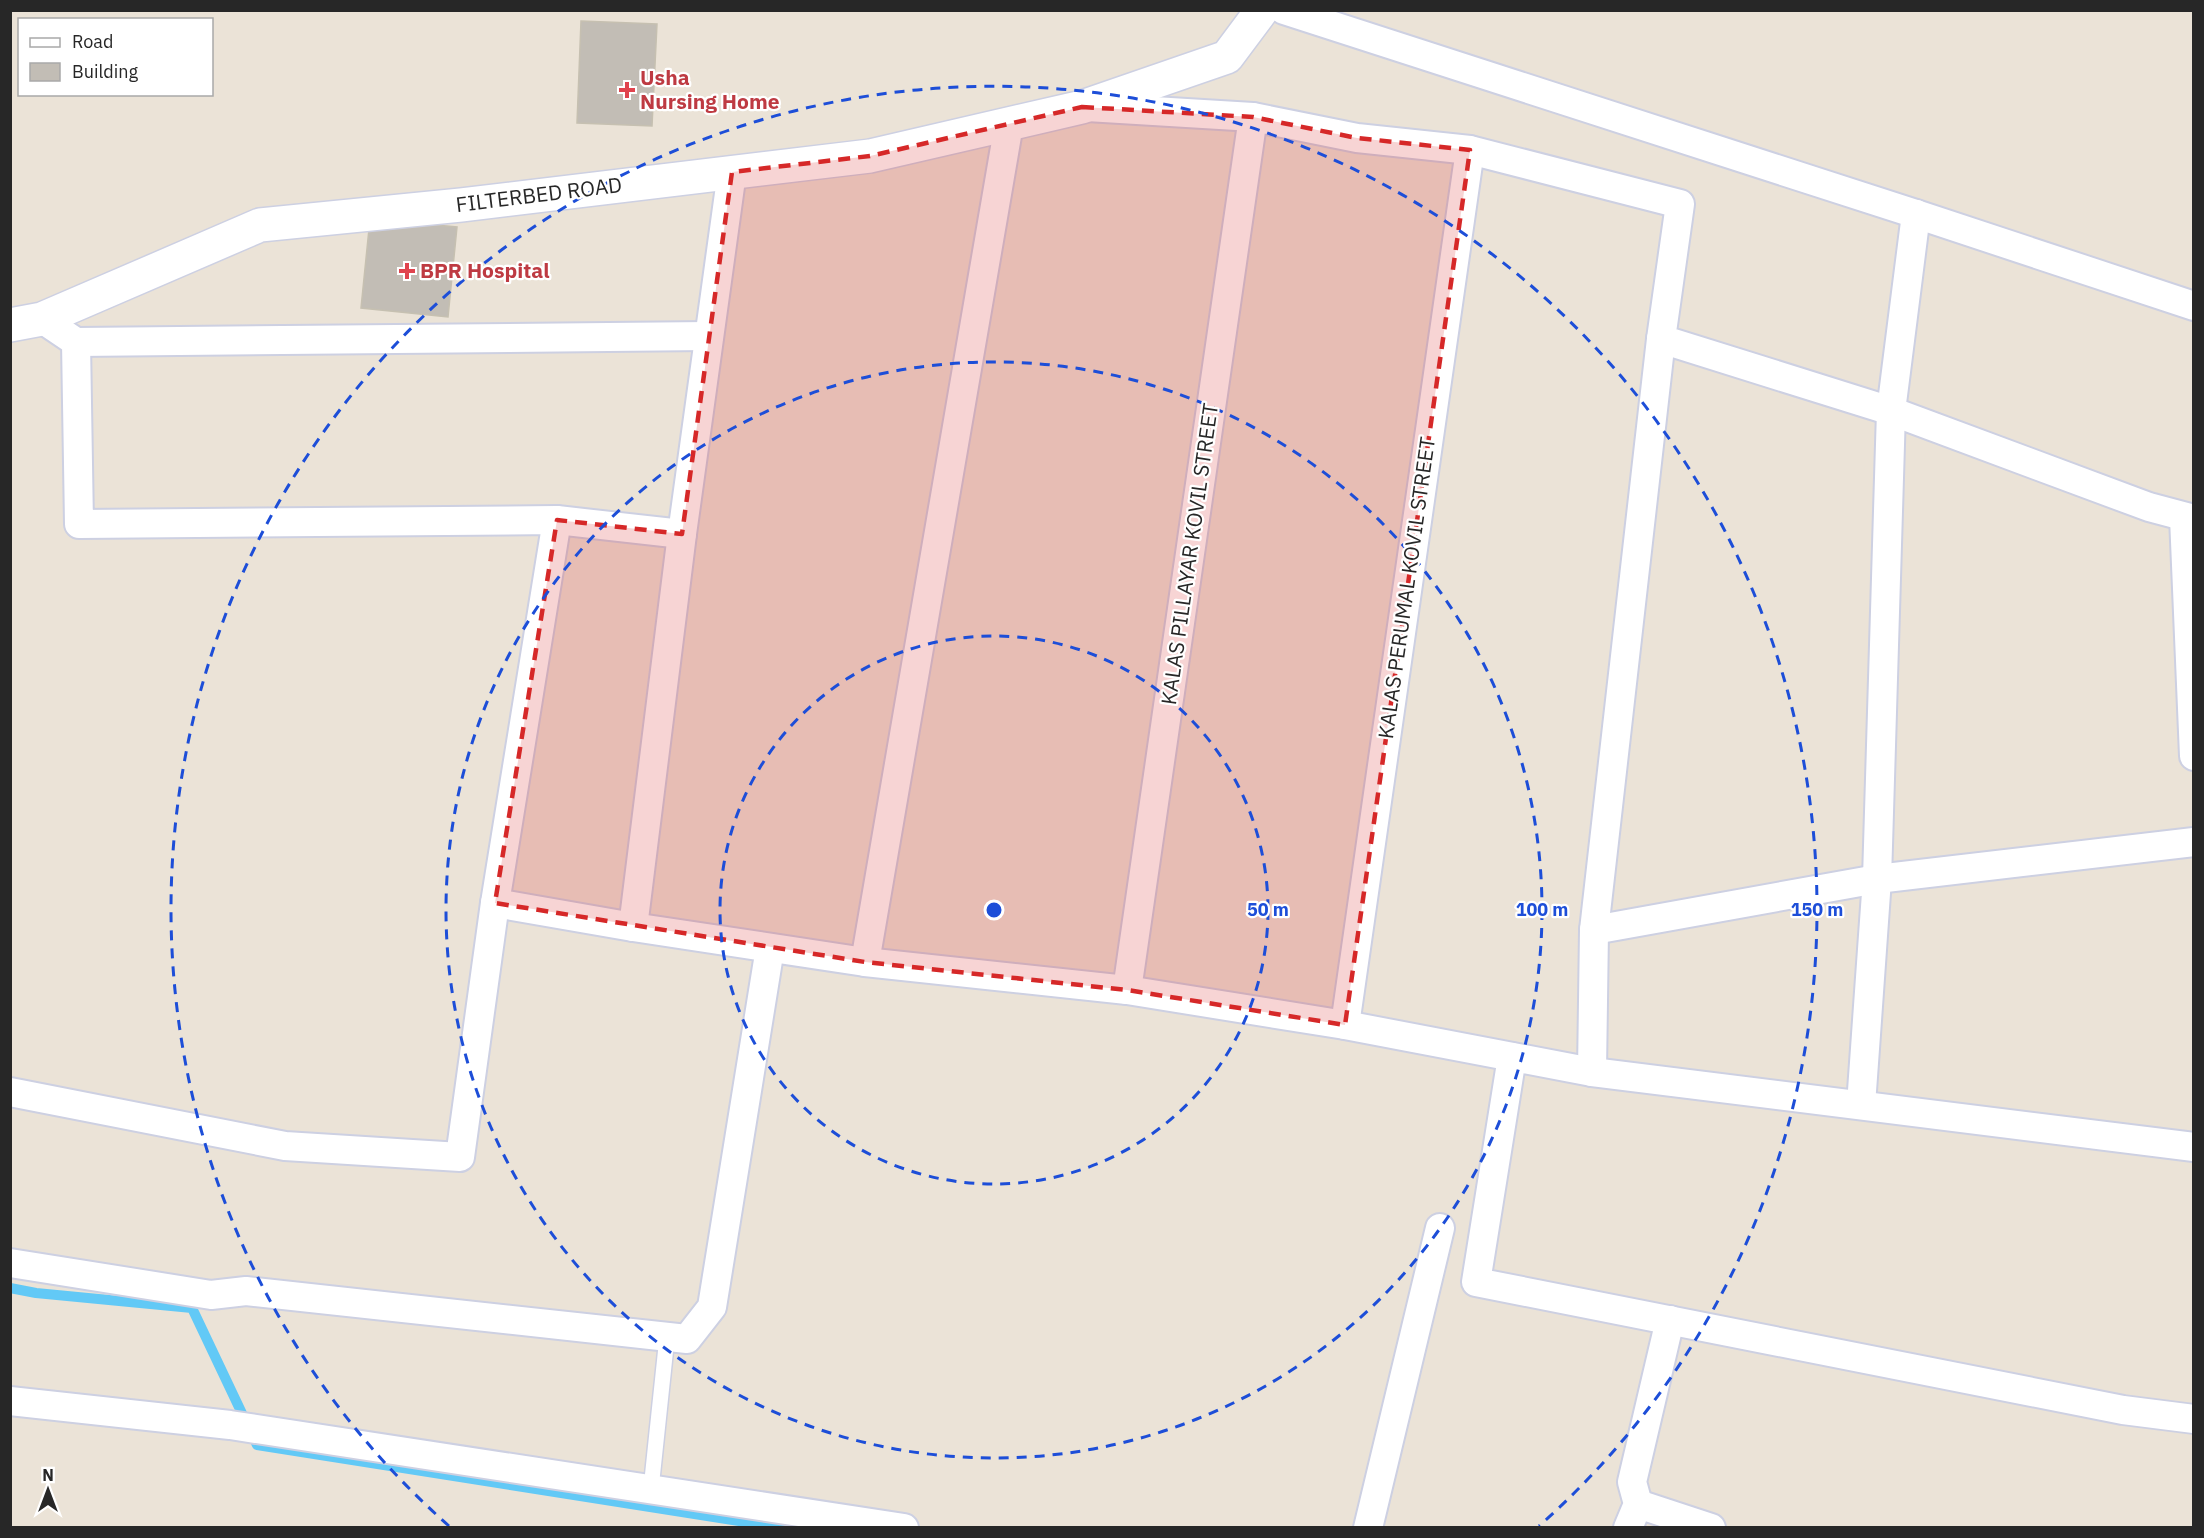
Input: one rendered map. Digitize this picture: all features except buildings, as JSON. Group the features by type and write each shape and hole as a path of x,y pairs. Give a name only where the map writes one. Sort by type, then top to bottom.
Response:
{"main road":[{"name":"FILTERBED ROAD","path":"26,322 260,225 461,205 870,156 1082,107 1227,57 1263,10"}],"street":[{"path":"1284,10 2193,306"},
{"path":"1082,107 1253,117 1357,138 1470,150 1680,204 1661,339 1594,930 1592,1072"},
{"name":"KALAS PILLAYAR KOVIL STREET","path":"1127,990 1253,117"},
{"path":"865,962 1010,124"},
{"name":"KALAS PERUMAL KOVIL STREET","path":"1345,1025 1470,150"},
{"path":"633,927 682,534 732,172"},
{"path":"1861,1105 1877,879 1891,411 1916,214"},
{"path":"26,322 76,342 709,336"},
{"path":"1661,339 1891,411 2149,507 2189,518 2193,756"},
{"path":"76,342 79,524 557,520 682,534"},
{"path":"10,1092 285,1146 460,1157 495,903 557,520"},
{"path":"1594,930 1877,879 2193,842"},
{"path":"495,903 633,927 865,962 1127,990 1345,1025 1592,1072 2193,1147"},
{"path":"10,1263 211,1295 246,1291 687,1339 712,1307 770,948"},
{"path":"1512,1057 1476,1282 2123,1410 2193,1419"},
{"path":"1368,1527 1440,1228"},
{"path":"1670,1320 1632,1482 1633,1516 1711,1527"},
{"path":"10,1401 230,1425 904,1527"}],"lane":[{"path":"651,1489 667,1337"}],"highlighted area":[{"path":"1082,107 1253,117 1357,138 1470,150 1345,1025 1127,990 865,962 495,903 557,520 682,534 732,172 870,156"}],"waterway":[{"path":"10,1288 36,1293 192,1308 257,1445 783,1528"}],"place":[{"name":"Usha Nursing Home","path":"627,90"},
{"name":"BPR Hospital","path":"407,271"}]}
